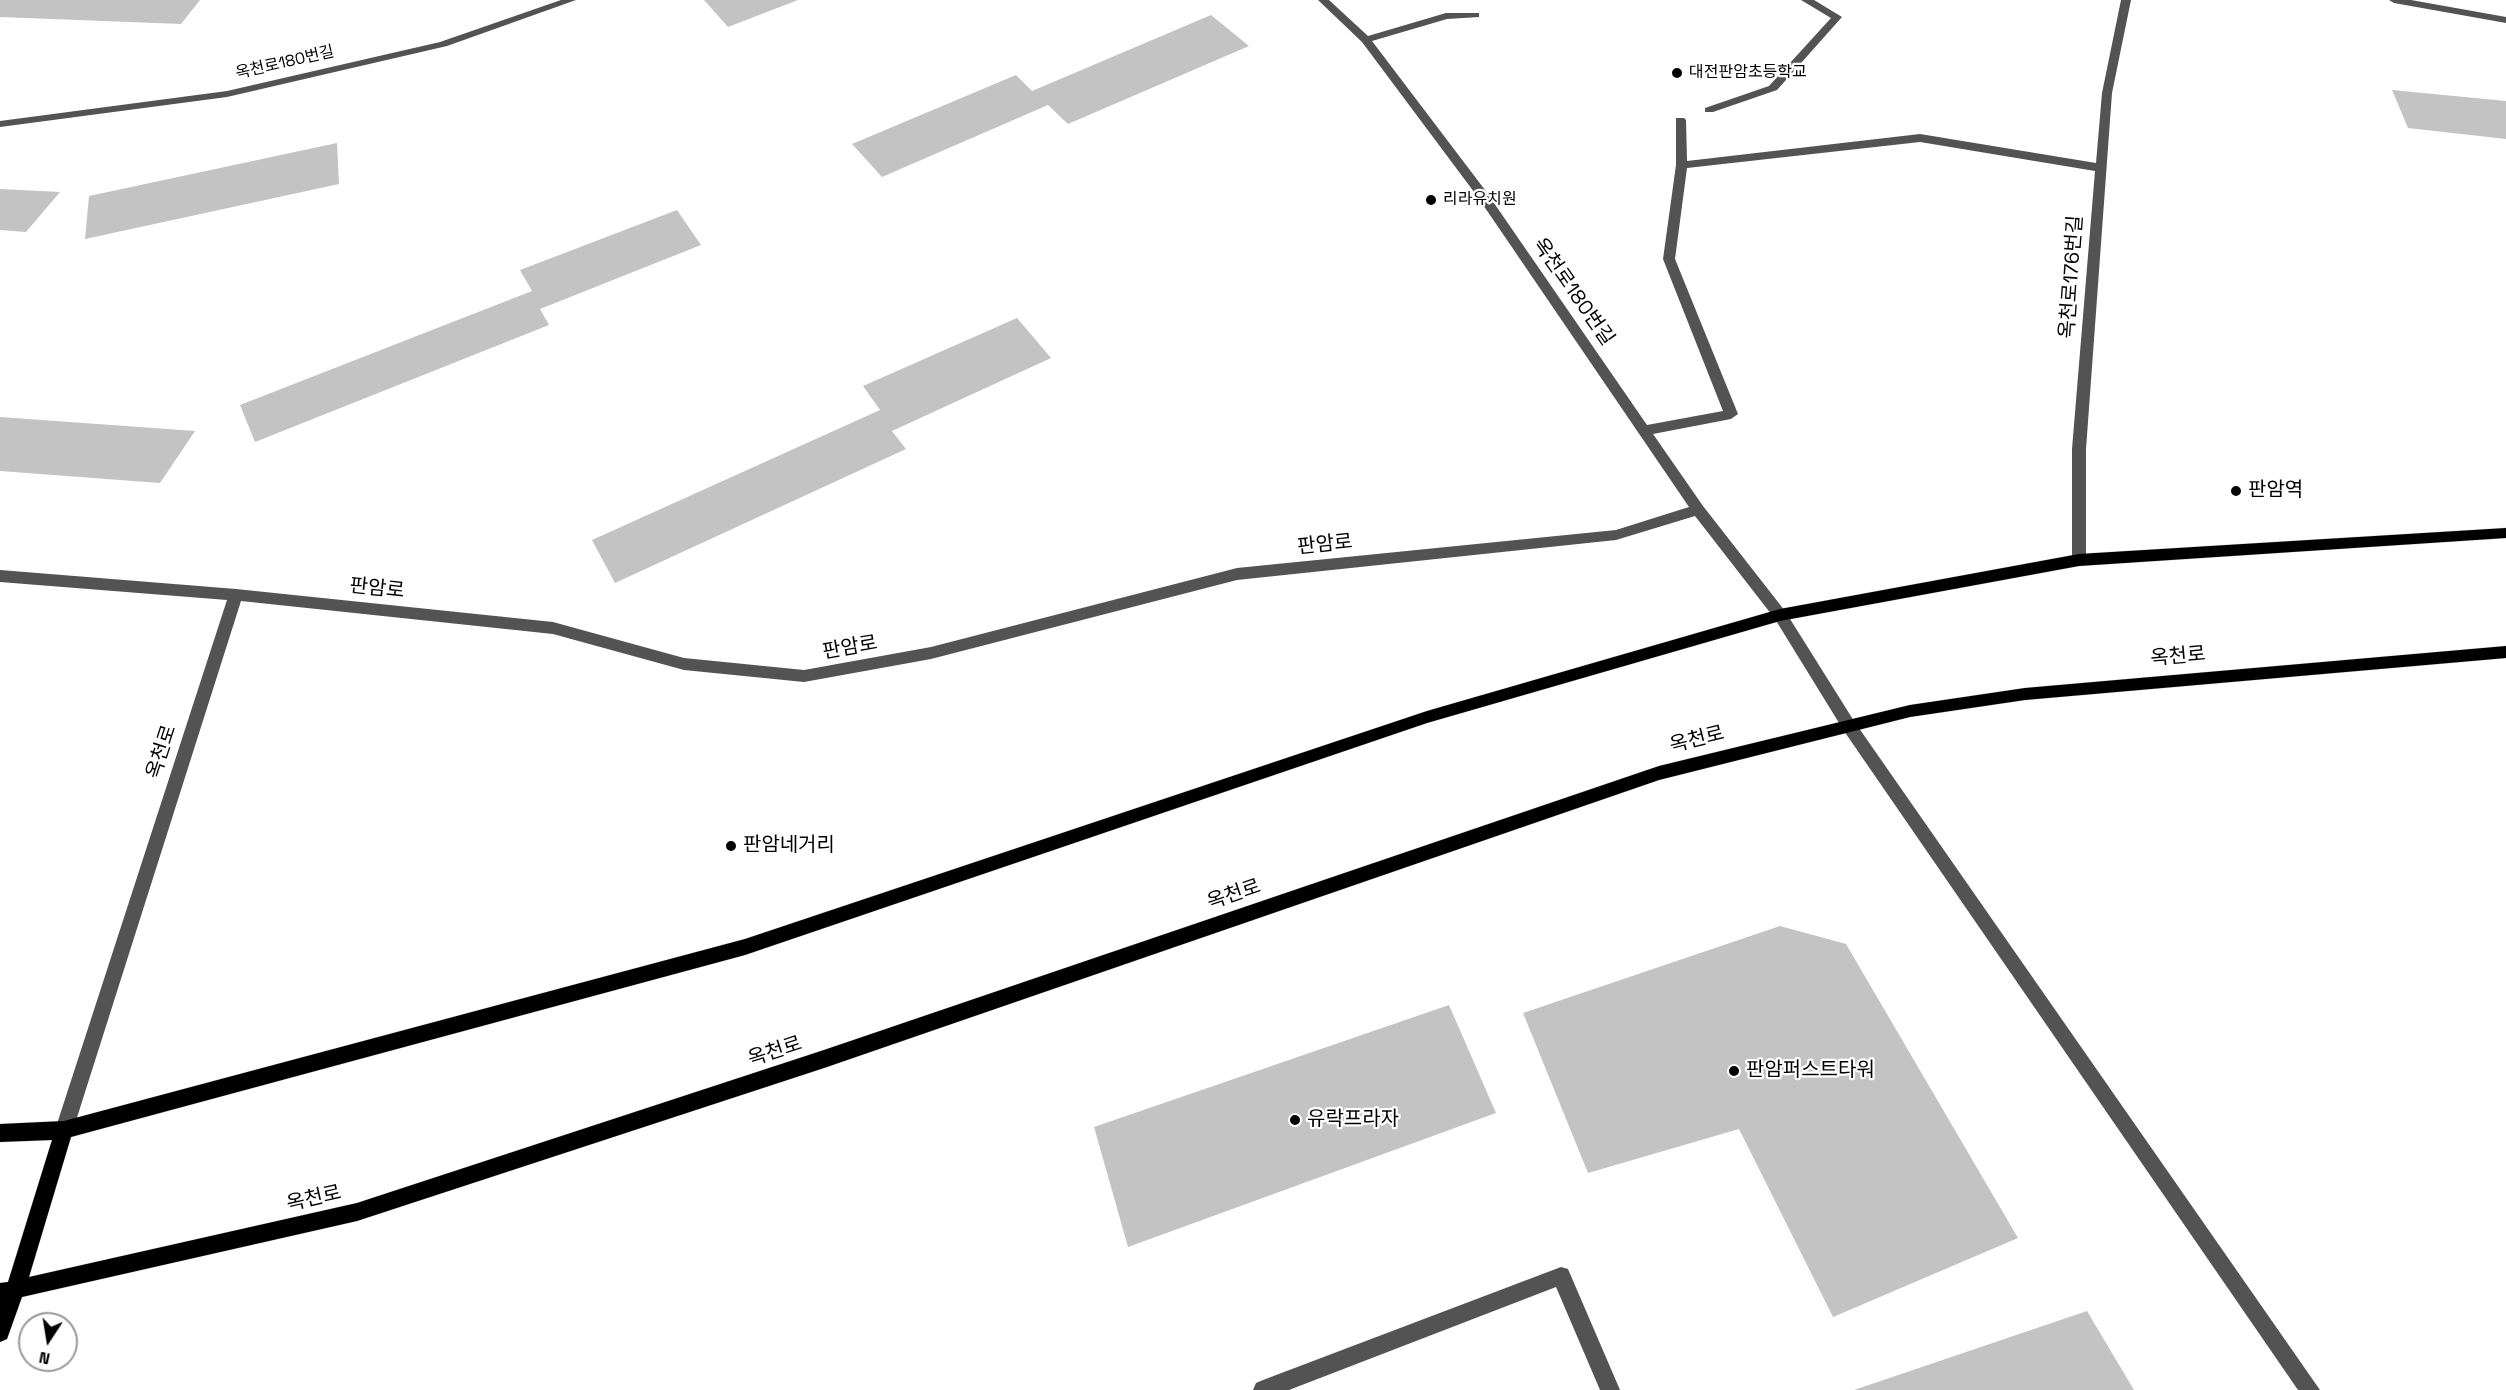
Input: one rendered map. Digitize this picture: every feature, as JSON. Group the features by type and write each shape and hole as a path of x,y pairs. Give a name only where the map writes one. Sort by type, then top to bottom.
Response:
{"main road":[{"path":"0,1133 64,1130 745,947 1427,717 1780,615 2079,560 2506,533"},
{"name":"옥천로","path":"8,1292 357,1212 824,1059 1659,773 1910,711 2025,693 2506,652"},
{"path":"0,1332 8,1292 64,1130"}],"street":[{"name":"옥천로180번길","path":"0,124 227,94 443,44 571,0"},
{"name":"옥천로180번길","path":"1323,0 1366,40 1481,193 1698,510 1780,615 1849,726 2310,1390"},
{"path":"1710,110 1773,88 1837,17 1806,0"},
{"name":"옥천로176번길","path":"2079,560 2079,449 2107,93 2126,0"},
{"path":"2394,0 2506,20"},
{"path":"2480,0 2485,17"},
{"path":"1366,40 1446,16 1474,15"},
{"path":"1644,431 1731,414 1668,259 1683,165 1680,120"},
{"path":"1683,165 1920,138 2101,168"},
{"name":"판암로","path":"0,576 236,595 553,628 684,664 804,676 931,653 1237,574 1616,535 1698,510"},
{"name":"옥천로","path":"64,1130 236,595"},
{"path":"1263,1390 1561,1276 1610,1390"}],"building":[{"path":"0,0 200,0 181,24 0,17"},
{"path":"704,0 798,0 728,27"},
{"path":"1211,15 1249,46 1068,124 1048,105 882,177 852,144 1016,75 1032,91"},
{"path":"2392,90 2506,101 2506,139 2408,128"},
{"path":"337,143 339,184 85,239 89,196"},
{"path":"0,189 60,192 26,232 0,230"},
{"path":"677,210 701,245 540,309 549,325 255,442 240,405 532,291 520,270"},
{"path":"1017,318 1051,358 892,431 906,449 615,583 592,540 880,410 863,386"},
{"path":"0,417 195,431 160,483 0,471"},
{"name":"판암퍼스트타워","path":"1780,926 1846,944 2018,1238 1833,1317 1739,1129 1588,1173 1523,1013"},
{"name":"유락프라자","path":"1449,1005 1496,1113 1128,1247 1094,1127"},
{"path":"2087,1311 2134,1390 1854,1390"}],"place":[{"name":"대전판암초등학교","path":"1677,73"},
{"name":"리라유치원","path":"1431,200"},
{"name":"판암역","path":"2236,491"},
{"name":"판암네거리","path":"731,846"},
{"name":"판암퍼스트타워","path":"1734,1071"},
{"name":"유락프라자","path":"1295,1120"}]}
